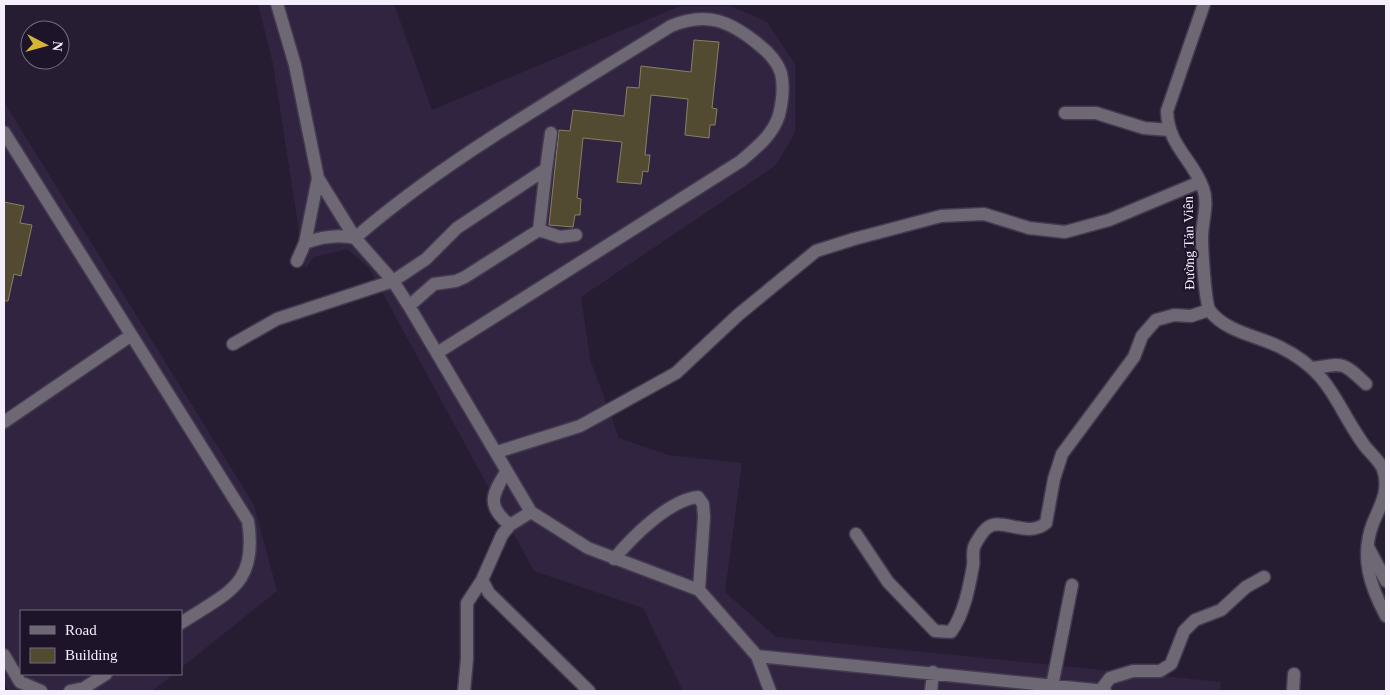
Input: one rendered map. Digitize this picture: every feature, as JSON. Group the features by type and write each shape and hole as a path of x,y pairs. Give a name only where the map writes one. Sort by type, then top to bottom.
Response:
{"street":[{"path":"277,4 295,65 318,178 355,238 393,281 409,306 498,452 506,472 531,512 588,548 699,590 756,656 770,691"},
{"name":"Đường Tản Viên","path":"1204,4 1166,111 1169,130 1174,144 1204,189 1205,208 1202,237 1206,277 1205,299 1209,310"},
{"path":"355,238 376,219 474,150 670,26 685,20 699,18 715,20 738,28 769,53 781,72 782,94 779,116 765,141 741,161 437,353"},
{"path":"1065,113 1096,113 1144,128 1169,130"},
{"path":"4,132 130,336 248,521 251,544 247,568 235,587 182,622"},
{"path":"539,230 551,133"},
{"path":"233,344 277,319 393,281 426,259 457,228 546,168"},
{"path":"297,261 305,243 318,178"},
{"path":"498,452 580,426 676,373 738,315 816,251 941,216 984,214 1028,228 1065,232 1109,220 1200,182"},
{"path":"539,230 560,237 576,235"},
{"path":"409,306 434,284 456,281 465,277 539,230"},
{"path":"305,243 318,238 343,236 355,238"},
{"path":"856,534 888,582 936,631 951,632 958,623 965,601 973,565 974,547 986,528 992,525 1026,530 1046,524 1054,479 1062,454 1134,357 1142,336 1156,320 1174,315 1190,316 1209,310 1218,319 1233,328 1280,347 1313,368 1336,397 1364,445 1384,466 1386,498 1373,524 1368,547 1368,568 1372,590 1386,616"},
{"path":"4,422 130,336"},
{"path":"1313,368 1341,364 1348,367 1366,384"},
{"path":"506,472 493,498 497,515 510,525"},
{"path":"614,559 636,533 686,498 698,497 703,504 704,517 699,590"},
{"path":"464,691 467,659 466,603 482,580 502,535 510,525 531,512"},
{"path":"1368,547 1386,581"},
{"path":"1100,691 1110,678 1133,671 1160,671 1171,664 1184,631 1195,620 1221,610 1246,587 1264,577"},
{"path":"482,580 489,593 588,691"},
{"path":"1052,688 1072,585"},
{"path":"4,655 20,682 41,691"},
{"path":"756,656 933,672 1052,688 1105,691"},
{"path":"931,691 933,672"},
{"path":"1293,691 1294,674"},
{"path":"70,691 84,688 104,675"}],"shaded area":[{"path":"258,4 394,4 432,110 680,6 731,6 767,22 795,64 795,133 775,166 581,297 590,359 619,438 668,455 742,463 725,592 776,637 1221,682 1220,691 683,691 643,608 534,571 369,268 347,249 314,257 305,269 273,64"},
{"path":"4,102 254,505 277,591 182,667 182,610 20,610 20,675 173,675 152,691 9,691 4,683"}],"building":[{"path":"694,40 719,42 712,108 717,109 715,125 710,125 709,138 685,135 688,99 651,95 645,155 650,155 648,172 643,171 641,184 617,182 622,142 583,138 577,198 581,199 580,215 575,215 573,227 549,225 559,130 570,131 573,110 624,116 627,87 639,88 641,66 691,72"},
{"path":"4,202 24,206 20,223 32,225 21,276 14,274 8,301 4,301"}]}
